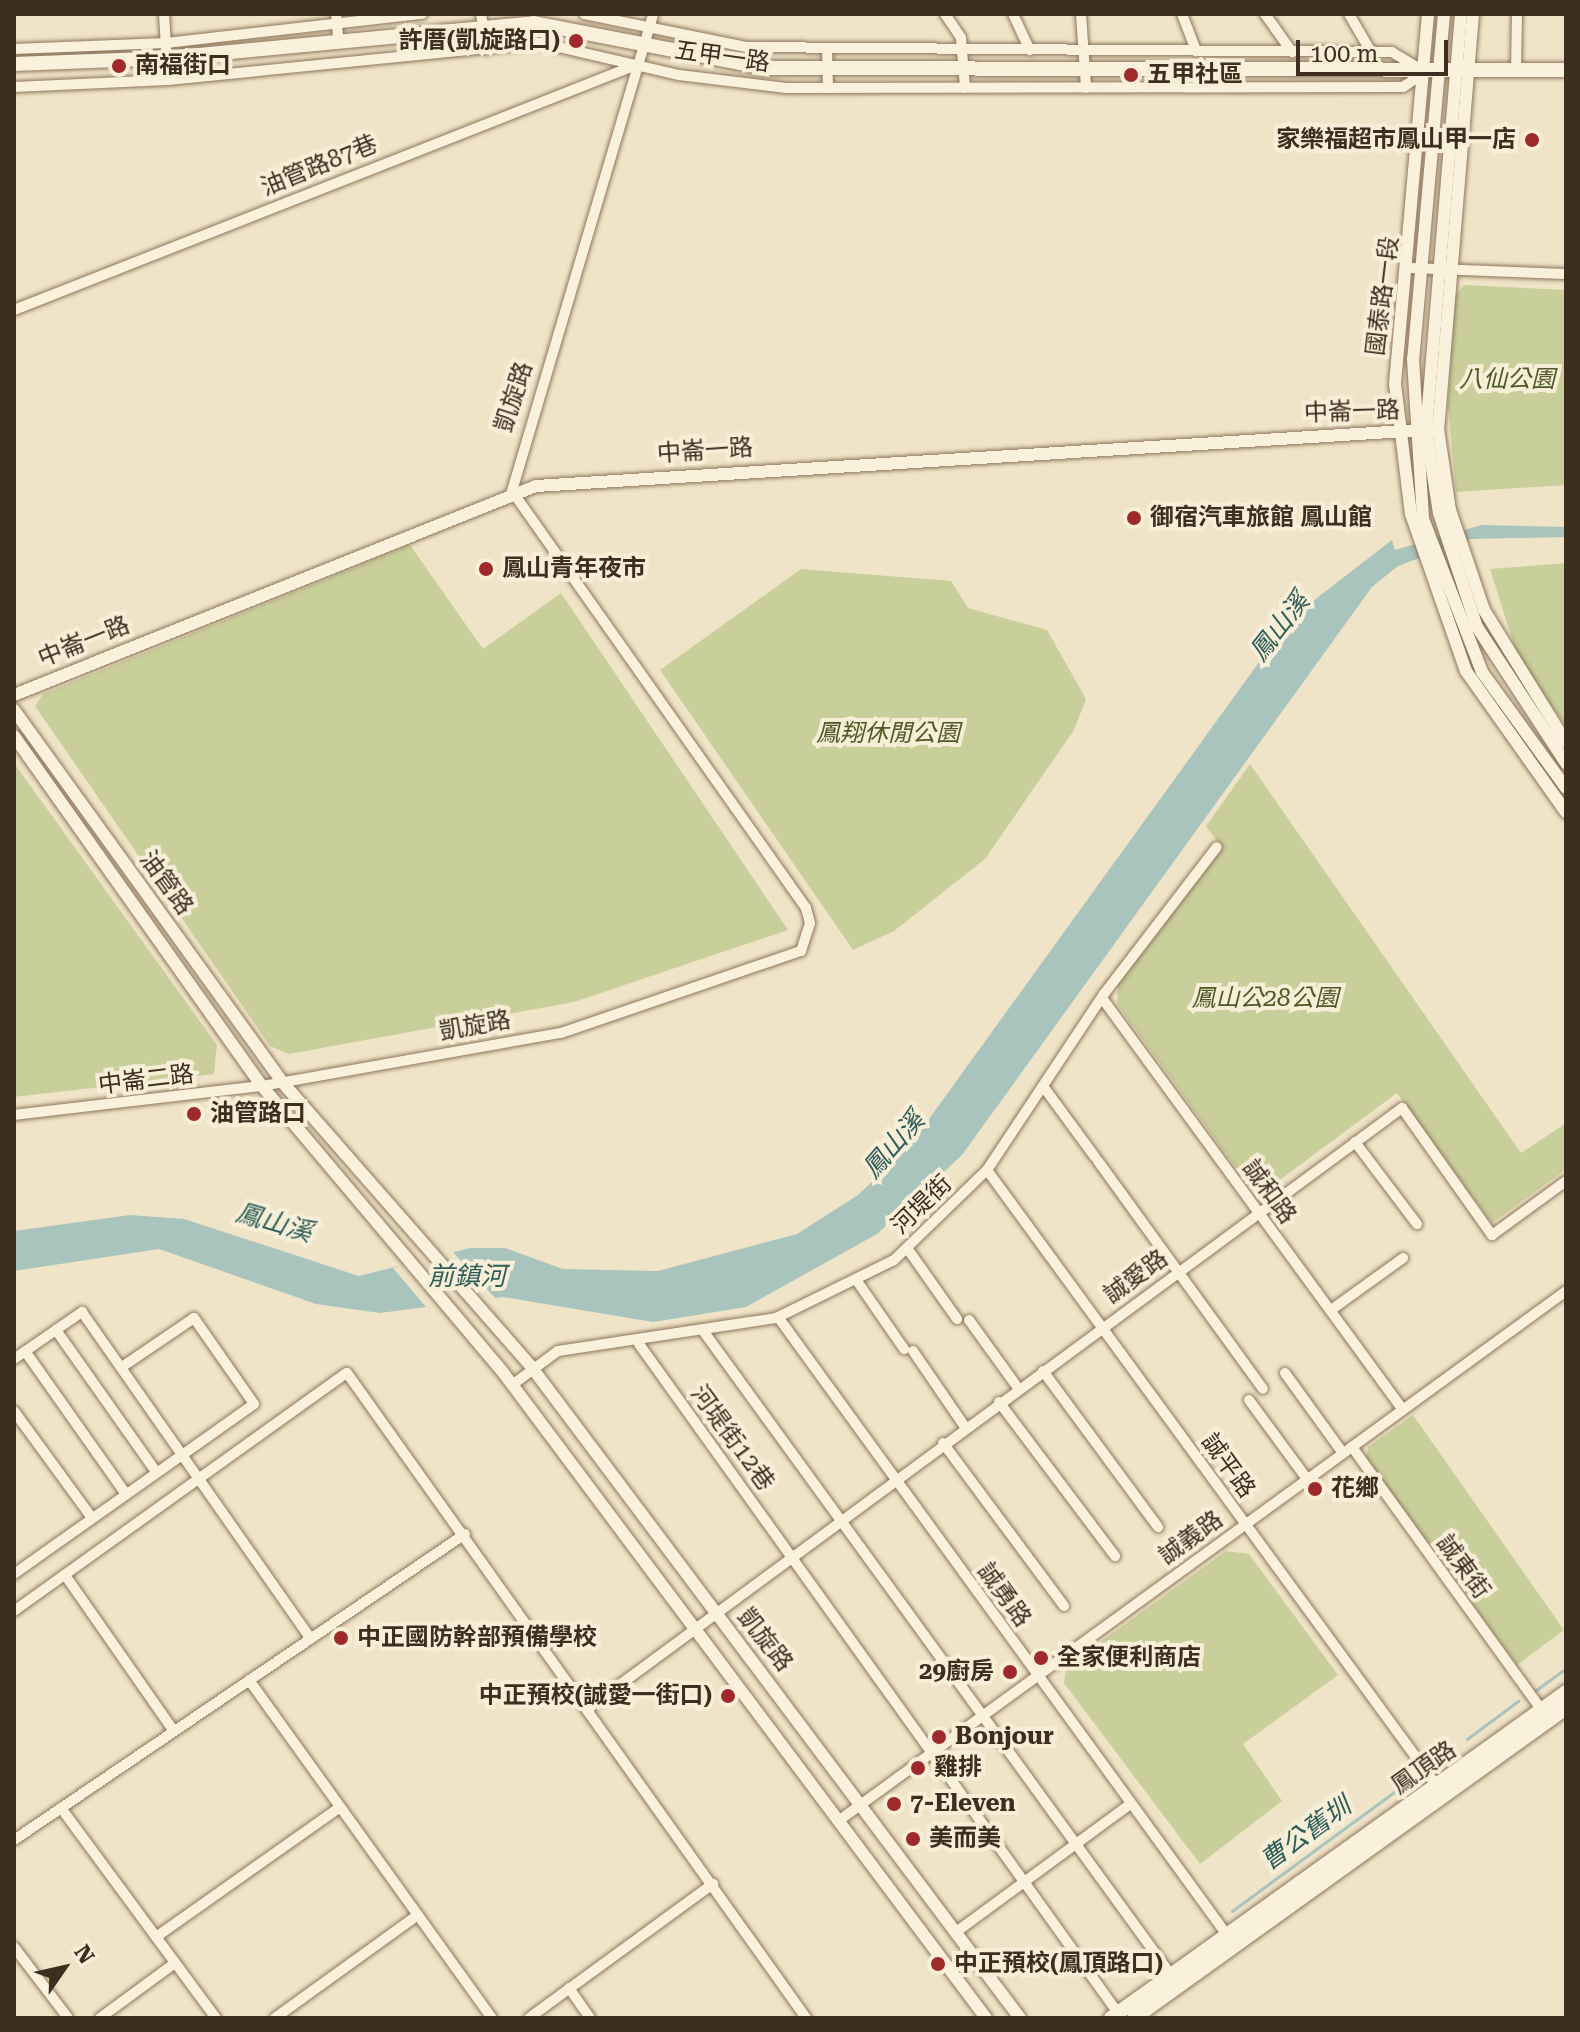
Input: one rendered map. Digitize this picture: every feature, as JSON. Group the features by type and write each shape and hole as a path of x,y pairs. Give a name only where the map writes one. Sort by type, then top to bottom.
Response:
{"main road":[{"name":"五甲一路","path":"14,64 167,58 482,19 534,23 731,65 1466,74 1566,70"},
{"name":"鳳頂路","path":"1115,2015 1566,1692"},
{"name":"鳳頂路","path":"1134,2018 1566,1708"}],"street":[{"path":"164,14 168,80"},
{"path":"14,49 166,43 336,18 422,14"},
{"name":"五甲一路","path":"14,87 168,80 541,43 729,84 828,88 1403,87 1425,72 1401,56 1371,52 746,47 584,14"},
{"name":"凱旋路","path":"283,1083 561,1033 785,959 808,940 806,908 512,491 641,65 653,14"},
{"path":"945,14 962,49 965,88"},
{"path":"1013,14 1030,50"},
{"path":"1081,14 1086,88"},
{"path":"1182,14 1196,51"},
{"path":"1265,14 1292,52"},
{"path":"1349,14 1371,52"},
{"name":"國泰路一段","path":"1428,14 1417,268 1425,430 1459,564"},
{"name":"國泰路一段","path":"1418,521 1399,432 1395,384 1417,268 1443,73 1444,14"},
{"path":"1461,14 1466,74"},
{"path":"1466,74 1473,14"},
{"path":"1516,71 1517,14"},
{"path":"394,15 399,55"},
{"path":"336,18 338,37"},
{"path":"482,19 487,49"},
{"path":"827,48 828,88"},
{"name":"油管路87巷","path":"14,310 601,73 641,65"},
{"name":"國泰路一段","path":"1418,521 1425,430 1446,269 1466,74"},
{"path":"1417,268 1566,274"},
{"name":"中崙一路","path":"14,695 512,491 1078,447 1425,430"},
{"path":"1418,521 1466,671 1566,812"},
{"path":"1459,564 1507,656 1566,742"},
{"path":"1459,564 1494,662 1566,763"},
{"path":"1434,571 1482,672 1566,788"},
{"name":"油管路","path":"14,710 283,1083"},
{"name":"油管路","path":"14,736 262,1086"},
{"name":"河堤街","path":"512,1385 533,1369 580,1345 639,1344 778,1317 857,1281 907,1248 987,1170 1102,998 1217,847"},
{"name":"誠和路","path":"1102,998 1403,1410"},
{"name":"凱旋路","path":"283,1083 533,1369 862,1802 1020,2018"},
{"name":"中崙二路","path":"14,1115 283,1083"},
{"name":"凱旋路","path":"262,1086 480,1343 694,1630 841,1819 986,2018"},
{"path":"1043,1086 1263,1389"},
{"name":"誠愛路","path":"591,1706 895,1478 1402,1108 1492,1235 1566,1181"},
{"path":"1355,1142 1417,1224"},
{"name":"誠平路","path":"987,1170 1437,1786"},
{"path":"907,1248 1018,1388"},
{"path":"1331,1310 1403,1258"},
{"path":"857,1281 965,1427"},
{"name":"誠義路","path":"841,1819 1566,1291"},
{"path":"14,1359 82,1312 311,1639"},
{"name":"誠勇路","path":"778,1317 1227,1935"},
{"path":"14,1574 254,1404 194,1318 122,1367"},
{"path":"56,1330 156,1472"},
{"path":"704,1332 1171,1975"},
{"name":"河堤街12巷","path":"639,1344 931,1751 1115,2015"},
{"path":"25,1351 126,1494"},
{"path":"1043,1371 1158,1527"},
{"path":"14,1611 347,1373 591,1706 806,2018"},
{"name":"誠東街","path":"1285,1373 1347,1450 1542,1710"},
{"path":"1249,1400 1307,1479"},
{"path":"999,1402 1115,1556"},
{"path":"14,1411 92,1518"},
{"path":"943,1443 1064,1606"},
{"path":"14,1840 465,1534"},
{"path":"65,1575 174,1731"},
{"path":"249,1680 492,2018"},
{"path":"956,1932 1130,1804"},
{"path":"156,1937 340,1807"},
{"path":"61,1808 216,2018"},
{"path":"529,2018 713,1884"},
{"path":"275,2018 418,1915"},
{"path":"14,1947 68,2018"},
{"path":"100,2018 175,1963"},
{"path":"569,1988 590,2018"}],"green space":[{"name":"八仙公園","path":"1464,285 1566,290 1566,485 1456,492 1448,405 1455,296"},
{"path":"410,545 483,649 561,593 788,930 574,1002 289,1054 270,1046 35,706 43,694"},
{"path":"1566,563 1566,726 1518,658 1490,569"},
{"name":"鳳翔休閒公園","path":"801,569 951,581 968,608 1047,630 1086,699 1074,730 985,859 894,931 853,950 660,670"},
{"path":"14,763 217,1045 214,1074 14,1097"},
{"name":"鳳山公28公園","path":"1250,764 1521,1153 1566,1123 1566,1169 1492,1223 1397,1093 1265,1191 1250,1187 1117,1004 1118,984 1221,847 1206,826"},
{"path":"1413,1415 1564,1630 1517,1665 1366,1458 1368,1447"},
{"path":"1226,1551 1249,1554 1338,1675 1243,1744 1282,1801 1200,1864 1064,1683 1066,1667"}],"water":[{"name":"前鎮河","path":"1481,525 1566,527 1566,537 1470,539 1398,566 1372,587 962,1155 877,1234 746,1307 653,1322 503,1297 380,1313 316,1304 159,1249 14,1271 14,1231 130,1215 184,1219 359,1276 470,1248 505,1248 563,1269 658,1271 797,1234 858,1195 908,1148 1291,618 1392,540 1395,550"}],"pier":[{"path":"451,1250 499,1302 432,1314 393,1268"}],"waterway":[{"name":"曹公舊圳","path":"1536,1690 1566,1668"},
{"name":"曹公舊圳","path":"1467,1739 1518,1701"},
{"name":"曹公舊圳","path":"1232,1911 1401,1787"}],"place":[{"name":"許厝(凱旋路口)","path":"576,41"},
{"name":"南福街口","path":"119,66"},
{"name":"五甲社區","path":"1131,75"},
{"name":"家樂福超市鳳山甲一店","path":"1532,140"},
{"name":"御宿汽車旅館 鳳山館","path":"1134,518"},
{"name":"鳳山青年夜市","path":"486,569"},
{"name":"油管路口","path":"194,1114"},
{"name":"花鄉","path":"1315,1489"},
{"name":"中正國防幹部預備學校","path":"341,1638"},
{"name":"全家便利商店","path":"1041,1658"},
{"name":"29廚房","path":"1010,1672"},
{"name":"中正預校(誠愛一街口)","path":"728,1696"},
{"name":"Bonjour","path":"939,1737"},
{"name":"雞排","path":"918,1768"},
{"name":"7-Eleven","path":"894,1804"},
{"name":"美而美","path":"913,1839"},
{"name":"中正預校(鳳頂路口)","path":"938,1964"}],"water label":[{"name":"鳳山溪","path":"1280,627"},
{"name":"鳳山溪","path":"894,1145"},
{"name":"鳳山溪","path":"274,1223"}]}
